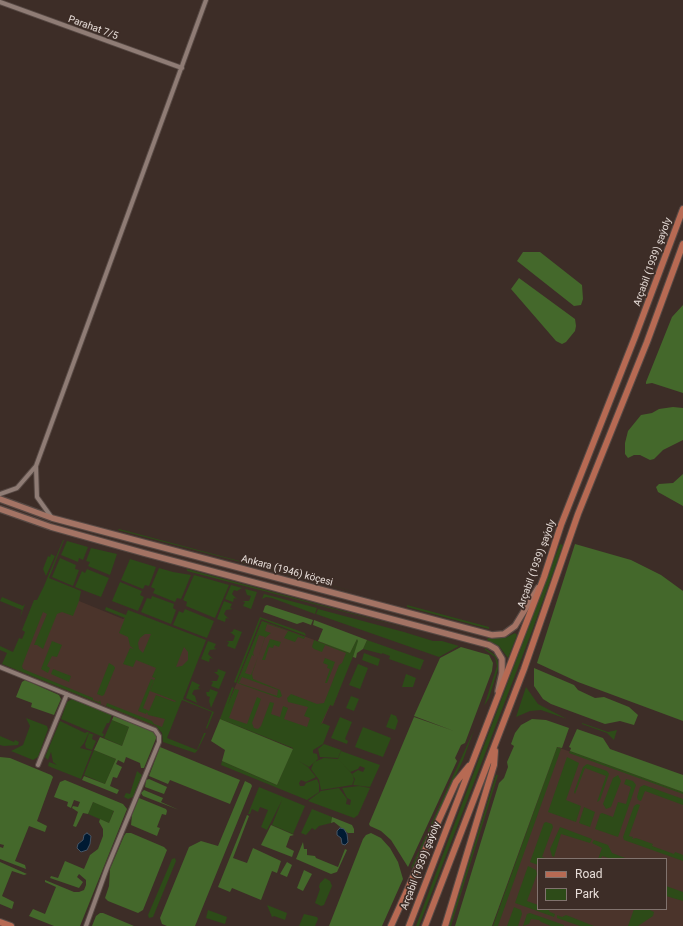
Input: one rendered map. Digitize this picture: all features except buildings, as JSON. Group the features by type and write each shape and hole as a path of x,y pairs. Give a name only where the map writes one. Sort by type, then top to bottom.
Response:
{"main road":[{"name":"Arçabil (1939) şaýoly","path":"409,926 544,577 561,525 683,209"},
{"path":"426,926 495,746 578,514 683,244"},
{"path":"619,377 630,382"},
{"path":"607,408 618,412"},
{"name":"Ankara (1946) köçesi","path":"0,499 52,518 492,635 504,634 515,626 544,577"},
{"name":"Ankara (1946) köçesi","path":"0,509 51,527 489,645 499,652 503,664 497,696"},
{"path":"445,926 494,765 495,746"},
{"path":"391,926 456,782 472,762"},
{"path":"0,922 11,926"}],"street":[{"path":"0,494 18,488 36,466 206,0"},
{"name":"Parahat 7/5","path":"0,2 182,68"},
{"path":"36,466 37,497 52,518"},
{"path":"0,667 155,730 159,736 159,742 107,868 86,926"},
{"path":"38,765 67,694"}],"shaded area":[{"path":"45,587 78,599 79,601 123,619 129,616 202,641 166,731 12,668"},
{"path":"262,621 353,654 333,706 330,705 316,739 298,750 222,719"},
{"path":"557,747 683,792 683,926 493,926"}],"green space":[{"path":"523,252 540,252 582,285 583,299 581,305 574,306 517,261"},
{"path":"519,278 575,319 575,331 566,342 562,344 556,341 511,289"},
{"path":"683,305 683,393 652,383 646,384 646,382 672,317"},
{"path":"673,407 683,408 683,440 663,450 654,459 650,460 640,455 634,455 628,458 625,454 625,443 628,431 641,415 652,413 659,409"},
{"path":"683,474 683,506 658,492 656,487 659,484 673,483"},
{"path":"119,529 364,594 118,530"},
{"path":"63,540 49,578 81,591 79,601 73,616 62,612 57,614 43,649 37,645 34,645 47,614 43,612 22,666 23,669 93,698 93,700 99,702 100,700 101,704 2,664 7,653 0,650 0,646 13,652 19,638 22,639 25,632 22,630 34,600 37,600 44,586"},
{"path":"67,541 88,547 83,560 79,558 78,562 61,555"},
{"path":"560,544 563,545 532,631 419,926 416,926"},
{"path":"575,544 631,560 661,575 683,591 683,721 578,682 537,663"},
{"path":"91,548 117,554 110,575 88,566 90,562 86,561"},
{"path":"51,554 55,556 46,576 43,569 48,556 50,557"},
{"path":"60,558 76,565 75,569 79,570 73,586 52,577"},
{"path":"130,559 156,567 149,586 145,585 143,589 121,580"},
{"path":"159,568 191,575 181,599 177,598 175,602 153,593 155,589 151,587"},
{"path":"87,569 109,578 101,597 75,587 82,571 85,573"},
{"path":"187,569 414,630 187,571"},
{"path":"194,575 229,585 215,618 186,606 187,602 183,600"},
{"path":"120,582 142,591 140,595 144,597 138,611 112,601"},
{"path":"231,585 242,588 237,591 234,590 232,594 237,599 234,598 233,602 225,599"},
{"path":"245,589 257,592 251,609 243,606 245,602 242,601 249,601 251,596 247,595"},
{"path":"264,594 317,608 315,614 272,598 266,597 262,599"},
{"path":"152,596 174,604 173,608 176,610 171,624 141,612 147,598 151,599"},
{"path":"2,597 23,606 25,604 20,618 22,610 0,601"},
{"path":"224,601 232,604 230,608 233,609 226,610 224,614 229,619 226,618 225,622 217,619"},
{"path":"267,605 313,620 311,625 303,622 297,624 263,612 265,606"},
{"path":"407,605 489,627 489,629 407,607"},
{"path":"106,607 126,615 128,610 206,640 183,699 214,712 207,729 206,728 212,712 182,700 167,738 197,750 204,733 206,733 197,751 195,753 163,742 162,733 156,726 106,706 107,703 152,721 154,724 162,727 165,719 148,715 147,712 146,714 138,711 151,679 154,680 143,708 149,711 156,695 175,702 176,701 150,691 159,668 155,678 152,677 156,668 136,660 133,667 123,664 130,648 134,649 130,646 128,637 119,633 125,618 105,610","holes":["145,634 151,634 143,653 139,649 138,643 140,638","184,647 188,652 188,660 182,666 176,667"]},
{"path":"185,609 214,621 207,638 173,625 179,611 183,613"},
{"path":"318,609 433,641 442,641 459,646 439,657 316,614"},
{"path":"260,617 305,633 306,636 261,619 236,683 234,682"},
{"path":"314,620 367,640 363,649 357,653 356,658 353,657 358,641 357,639 350,653 318,641 323,629 313,625"},
{"path":"262,621 305,637 304,639 298,637 295,642 284,638 288,631 267,624 265,631 271,633 265,638 259,655 265,637 259,635 253,653 254,656 252,655 245,673 251,675 258,657 252,674 253,679 280,690 282,696 279,698 237,683","holes":["242,677 278,690 277,696 239,683"]},
{"path":"234,629 242,632 235,649 227,646 229,642 226,641 233,641 235,636 230,632"},
{"path":"515,633 517,635 508,658 499,646 487,640 488,638 505,638"},
{"path":"270,639 281,642 279,647 274,645 273,648 269,647 265,660 262,660"},
{"path":"357,639 359,640 354,654 333,706 330,705 320,726 322,723 330,726 323,744 313,750 313,753 317,754 318,759 309,767 299,761 308,767 316,777 306,782 301,780 299,783 300,786 304,786 306,783 317,779 319,784 319,792 307,800 221,765 222,761 277,785 293,748 220,719 232,687 234,688 228,704 235,689 239,690 229,718 247,724 257,697 261,699 252,723 254,728 258,729 261,726 270,702 274,703 271,714 280,717 283,706 288,708 284,719 307,727 310,718 304,716 308,707 288,702 287,698 291,694 317,704 324,703 339,665 342,663 346,653 325,645 322,652 314,649 312,647 314,640 350,653"},
{"path":"367,640 424,660 420,670 389,659 390,656 382,653 363,649"},
{"path":"52,641 62,645 57,657 52,656 47,666 50,668 48,673 41,669"},
{"path":"208,641 216,644 214,648 217,649 210,650 208,654 213,659 210,658 209,662 201,659"},
{"path":"461,647 489,655 493,663 492,671 465,743 461,745 455,758 457,761 408,867 391,840 381,831 370,826 369,824 414,717 454,731 414,716 440,658"},
{"path":"485,648 496,656 499,666 489,698 484,706 497,666 495,657 485,650"},
{"path":"364,653 380,659 378,666 362,660"},
{"path":"325,658 335,662 327,683 325,683 330,669 327,668 328,665 323,663"},
{"path":"109,663 115,668 104,695 102,696 97,694"},
{"path":"358,664 368,668 360,689 349,685"},
{"path":"534,668 574,685 578,690 595,698 604,697 629,707 638,715 634,725 620,721 605,724 551,704 543,699 534,686"},
{"path":"53,669 71,676 69,682 51,674"},
{"path":"218,669 226,672 219,689 211,686 213,682 210,681 217,681 219,676 214,672 217,672"},
{"path":"406,674 416,678 413,687 402,687"},
{"path":"25,680 59,695 61,699 54,715 31,707 32,703 16,697 22,682"},
{"path":"192,681 200,685 198,688 201,689 194,690 192,694 195,696 197,703 186,698"},
{"path":"526,687 538,704 567,719 541,710 530,711 516,717"},
{"path":"210,689 218,692 211,708 209,701 210,697 207,696 206,692 209,692"},
{"path":"351,696 359,699 354,711 346,708"},
{"path":"72,699 112,715 109,723 107,723 102,733 104,734 103,737 61,719 67,702"},
{"path":"391,714 396,716 398,721 395,730 386,727"},
{"path":"114,715 153,732 157,736 144,768 141,768 140,763 126,757 124,763 118,760 116,764 122,767 117,778 113,777 110,786 119,790 117,794 82,780 84,776 105,784 116,759 94,750 100,737 122,746 129,727 112,720"},
{"path":"340,717 352,722 345,739 348,741 347,744 331,738"},
{"path":"26,718 47,726 48,729 38,757 33,760 11,751 23,745 30,726"},
{"path":"220,719 293,749 277,785 222,761 225,750 211,741"},
{"path":"532,719 546,720 569,728 562,748 557,747 492,926 455,926 499,783 504,778 508,767 507,762 514,746 511,744 515,733 521,725"},
{"path":"112,720 129,727 122,746 104,738"},
{"path":"60,721 85,733 89,732 80,748 92,751 81,779 48,766 49,762 57,765 53,762 51,752 48,760 45,757"},
{"path":"582,723 608,732 617,730 614,740 607,733"},
{"path":"363,727 391,738 383,757 355,747"},
{"path":"577,729 603,738 610,749 683,775 683,792 570,751 571,748 569,747"},
{"path":"474,730 463,760 413,867 411,868"},
{"path":"89,733 97,736 93,735 92,739 96,741 92,750 86,748 85,744"},
{"path":"0,736 14,742 15,740 19,742 18,745 0,745"},
{"path":"324,744 341,750 338,758 320,757 318,749"},
{"path":"160,747 240,780 230,804 170,780 168,784 149,776"},
{"path":"557,747 561,749 498,926 493,926"},
{"path":"94,750 116,759 105,784 84,775"},
{"path":"341,751 380,765 370,787 353,785 355,779 352,774 358,770 363,772 365,768 360,766 358,769 350,772 338,759"},
{"path":"570,751 683,792 683,794 569,753"},
{"path":"0,757 10,758 53,777 37,821 47,826 45,832 29,826 15,861 25,865 26,869 0,859 0,847 3,848 4,845 0,844"},
{"path":"567,757 579,763 566,800 581,806 576,822 548,812"},
{"path":"324,758 338,759 353,775 354,780 352,785 321,790 319,780 311,769 314,762"},
{"path":"587,764 607,771 609,774 600,800 597,802 606,776 585,768 575,794 574,792 583,767"},
{"path":"137,771 142,775 133,797 128,799 124,797 126,793 130,794"},
{"path":"496,775 498,775 451,926 449,926"},
{"path":"618,775 621,781 611,807 606,809 603,804 613,778"},
{"path":"149,779 167,787 164,794 145,787 146,780"},
{"path":"626,779 633,781 636,785 618,837 595,829 600,814 602,813 613,817 618,802 626,804 631,787 624,784"},
{"path":"65,780 123,804 127,809 80,926 54,926 29,916 33,909 45,914 56,887 45,882 45,880 74,892 84,890 86,880 79,874 77,877 83,882 79,888 50,878 51,876 58,878 65,861 84,869 90,855 98,849 103,836 103,829 99,822 100,819 109,823 114,811 93,802 88,814 83,813 76,827 73,826 78,812 72,808 73,806 78,807 80,802 74,800 71,808 67,806 68,802 54,797 60,782"},
{"path":"245,781 252,786 195,926 167,926 162,924 160,918 189,847 201,841 218,846"},
{"path":"644,785 683,799 683,805 645,791 641,801 638,800 637,797 640,787"},
{"path":"359,786 370,788 358,815 354,818 308,801 321,791 339,788 347,799 346,804 350,805 351,800 347,798 342,788"},
{"path":"259,787 305,806 293,834 272,825 282,800 267,830 261,827 268,810 260,807 258,812 252,809 250,814 248,814"},
{"path":"144,790 163,798 161,802 179,810 143,796 141,793"},
{"path":"139,798 166,809 167,811 166,815 162,814 157,827 160,828 157,836 131,825 132,815"},
{"path":"93,802 114,810 109,823 88,814"},
{"path":"637,804 640,805 629,836 633,837 632,839 636,838 653,844 652,846 674,854 675,852 683,855 683,861 624,840 623,837 634,806"},
{"path":"584,807 595,812 590,827 579,823"},
{"path":"312,809 332,817 331,823 319,826 315,830 312,828 306,835 301,833"},
{"path":"247,815 249,816 233,858 247,863 253,848 281,861 277,873 272,871 261,900 232,888 230,892 218,887"},
{"path":"332,817 352,825 354,833 348,833 334,822 331,823"},
{"path":"546,822 552,824 553,827 542,857 545,858 537,858 537,865 530,862 544,823"},
{"path":"271,825 294,835 290,836 286,847 294,851 292,857 261,845"},
{"path":"560,827 592,839 590,843 561,834 554,857 552,856 550,849"},
{"path":"126,833 131,833 164,847 167,850 143,910 138,913 108,901 105,898 109,886 110,869 124,836"},
{"path":"371,833 381,838 390,848 398,862 403,879 382,926 329,926 363,839 366,835"},
{"path":"594,840 608,845 612,853 625,858 609,858 602,856 601,858 598,858 602,848 592,843"},
{"path":"303,842 304,849 307,849 307,855 315,856 316,858 338,867 345,849 347,850 337,872 331,874 296,859"},
{"path":"175,858 176,861 153,917 149,918 148,915 172,859"},
{"path":"0,862 27,874 24,875 12,871 2,896 14,902 12,909 0,904"},
{"path":"287,862 292,865 287,877 280,874"},
{"path":"528,866 536,870 537,874 527,901 537,905 537,910 549,910 555,914 554,917 515,903"},
{"path":"304,870 312,874 303,891 297,888"},
{"path":"325,878 330,881 332,886 324,905 321,906 315,903 320,889 320,883"},
{"path":"667,886 683,892 683,901 667,896"},
{"path":"267,905 287,913 285,920 274,916 272,917"},
{"path":"514,907 521,910 522,914 518,926 507,926"},
{"path":"208,910 227,917 225,924 206,918"},
{"path":"634,910 650,910 654,912 653,916 638,926 628,926"},
{"path":"100,913 134,926 92,926 96,916"},
{"path":"530,913 564,926 551,926 539,920 531,919 529,924 523,926 527,914"},
{"path":"304,914 317,917 318,919 315,926 299,926"},
{"path":"557,915 562,917 566,915 594,926 580,926 557,918"}],"water":[{"path":"340,828 344,829 347,834 348,842 345,845 342,844 341,838 337,835 337,831"},
{"path":"87,833 91,836 90,844 87,850 81,852 77,848 78,844 83,840 84,835"}]}
